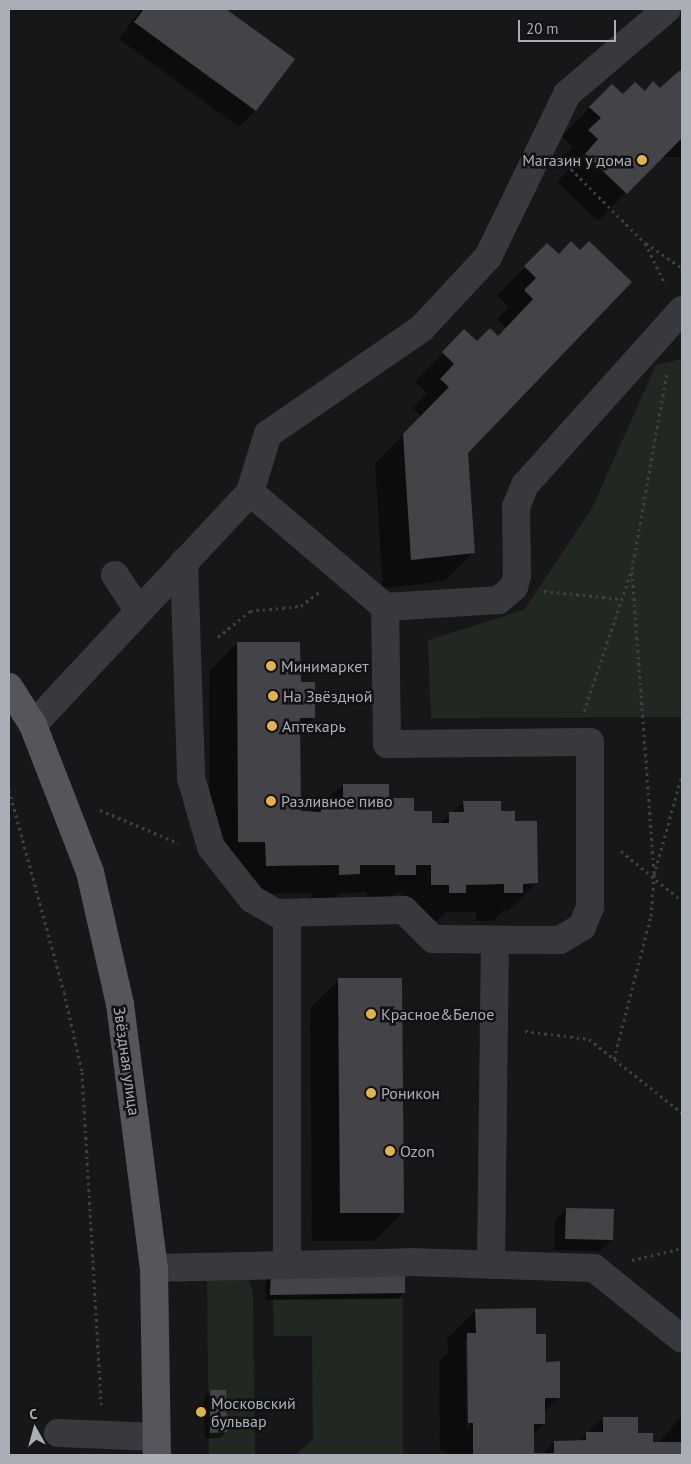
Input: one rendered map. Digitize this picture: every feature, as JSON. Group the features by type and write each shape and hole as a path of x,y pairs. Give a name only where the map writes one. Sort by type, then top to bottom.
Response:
{"main road":[{"name":"Звёздная улица","path":"12,698 33,725 90,872 120,1004 154,1268 157,1446"}],"lane":[{"path":"33,725 250,492 268,434 421,329 488,257 567,94 658,17 682,26"},
{"path":"250,492 384,607 499,600 514,587 517,576 516,507 525,485 679,314"},
{"path":"184,562 191,778 211,846 252,899 276,913 404,910 433,939 560,940 582,928 590,907 590,742 388,744 384,607"},
{"path":"115,575 139,611"},
{"path":"287,912 287,1265"},
{"path":"491,1265 494,940"},
{"path":"154,1268 410,1262 594,1268 682,1339"},
{"path":"58,1433 103,1435 157,1446"}],"path":[{"path":"568,150 571,170 645,243 682,268"},
{"path":"645,243 679,314"},
{"path":"574,743 632,570 668,366"},
{"path":"614,1059 651,916 654,875 632,570"},
{"path":"188,660 250,611 301,606 344,572"},
{"path":"514,587 621,599"},
{"path":"654,875 678,780 682,776"},
{"path":"9,790 64,992 82,1072 103,1435"},
{"path":"100,810 223,861"},
{"path":"590,828 654,875 682,901"},
{"path":"494,1028 589,1039 682,1114"},
{"path":"594,1268 682,1248"}],"shaded area":[{"path":"682,359 682,717 431,718 428,640 524,610 592,508 656,365"},
{"path":"207,1276 235,1276 248,1280 253,1291 255,1455 209,1455"},
{"path":"403,1298 403,1455 295,1455 313,1439 312,1336 274,1336 273,1299"}],"building":[{"path":"144,9 226,9 295,59 256,111 134,22"},
{"path":"679,71 682,71 682,138 627,194 585,154 598,139 588,130 601,118 589,107 612,84 623,94 635,82 645,91 653,81 660,88"},
{"path":"571,241 580,250 589,241 632,282 468,453 475,553 411,560 403,434 449,387 440,379 454,364 442,352 464,329 477,341 490,328 498,336 533,299 524,290 536,278 524,266 547,243 559,254"},
{"path":"237,642 300,642 301,682 315,682 315,718 300,718 301,811 321,812 321,799 343,798 343,784 389,784 389,798 414,798 414,811 432,811 432,823 449,823 449,812 464,812 463,801 501,801 501,811 515,811 515,821 537,821 538,883 523,884 523,893 504,893 504,884 466,885 466,893 449,893 449,885 431,885 431,865 416,865 416,875 395,875 395,865 360,865 360,874 339,875 339,865 266,866 265,842 238,842"},
{"path":"338,978 402,978 404,1213 340,1213"},
{"path":"566,1208 614,1209 613,1240 565,1239"},
{"path":"405,1268 405,1293 270,1295 271,1272"},
{"path":"536,1308 536,1334 546,1334 546,1362 560,1361 560,1398 545,1398 545,1424 534,1424 534,1453 554,1453 554,1441 586,1440 586,1432 603,1432 603,1417 638,1417 638,1433 653,1433 653,1442 682,1442 682,1455 473,1455 473,1423 468,1423 467,1333 476,1333 475,1309"},
{"path":"210,1390 226,1390 227,1432 210,1433"}],"place":[{"name":"Магазин у дома","path":"642,160"},
{"name":"Минимаркет","path":"271,666"},
{"name":"На Звёздной","path":"273,696"},
{"name":"Аптекарь","path":"272,726"},
{"name":"Разливное пиво","path":"271,801"},
{"name":"Красное&Белое","path":"371,1014"},
{"name":"Роникон","path":"371,1093"},
{"name":"Ozon","path":"390,1151"},
{"name":"Московский бульвар","path":"201,1412"}]}
